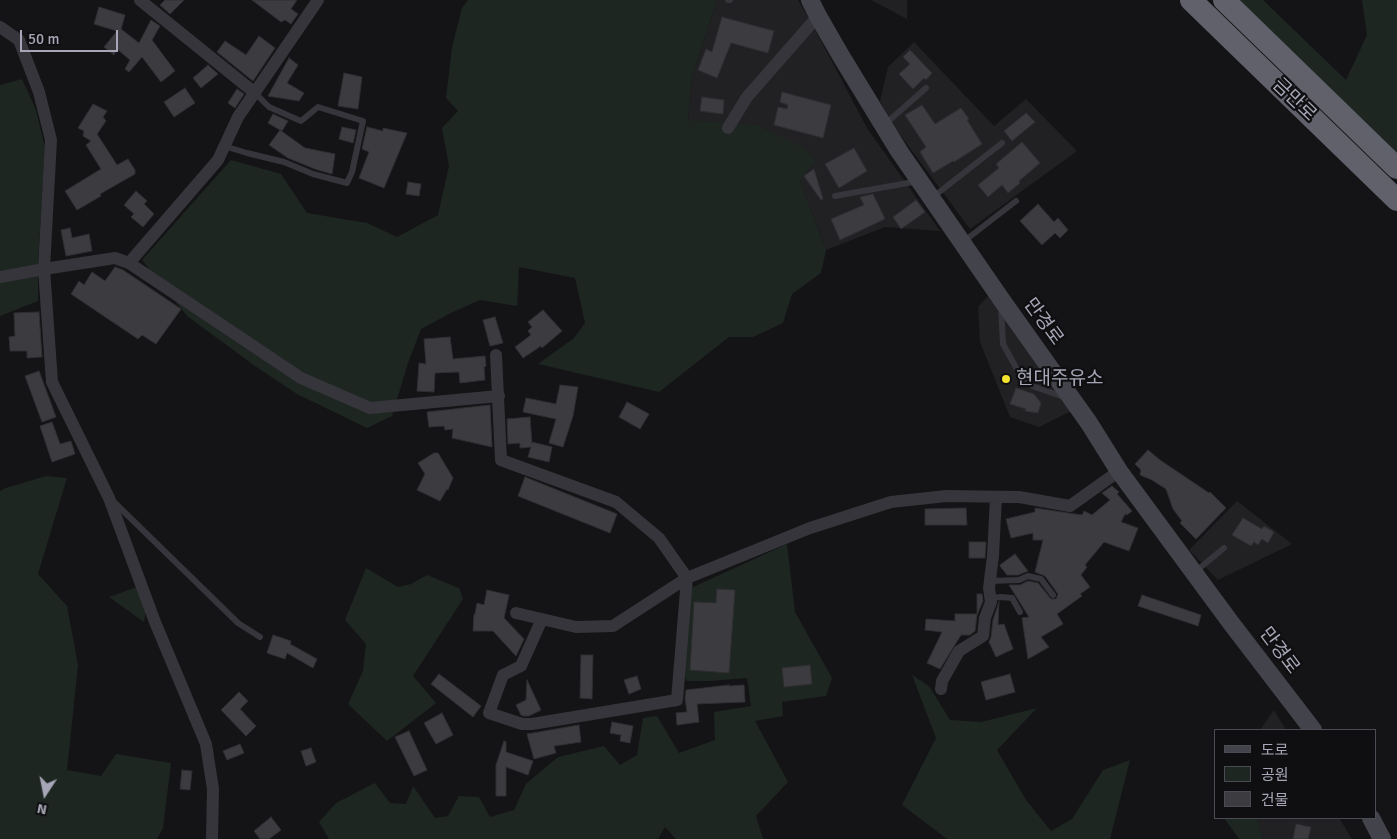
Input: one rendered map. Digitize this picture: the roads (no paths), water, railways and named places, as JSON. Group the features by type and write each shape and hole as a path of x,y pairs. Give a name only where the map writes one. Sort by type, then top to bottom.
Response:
{"highway":[{"name":"금만로","path":"1191,0 1397,200"},
{"name":"금만로","path":"1224,0 1397,168"}],"street":[{"path":"140,0 255,93"},
{"path":"129,263 218,160 238,117 318,0"},
{"name":"만경로","path":"810,0 899,150 1089,423 1119,471 1312,729"},
{"path":"728,128 747,96 818,16"},
{"path":"0,27 19,40 39,92 51,140 44,269 52,382 109,498 155,622 206,744 213,789 212,839"},
{"path":"0,277 115,258 129,263 302,378 370,408 499,396"},
{"path":"496,355 501,460 616,502 659,538 687,578 676,700 532,724 522,724 489,714 503,675 521,666 542,619"},
{"path":"516,613 576,628 613,626 687,578 810,528 891,502 946,496 1019,497 1070,506 1119,471"},
{"path":"941,689 942,681 959,651 983,636 984,618 991,602 989,588 993,556 996,497"},
{"path":"1372,819 1382,839"}],"lane":[{"path":"884,126 926,88"},
{"path":"224,146 284,162 313,174 346,184 352,172 363,121 318,107 301,121 269,107 255,93"},
{"path":"932,198 1002,143"},
{"path":"834,196 920,181"},
{"path":"962,243 1016,201"},
{"path":"1001,299 1004,344 1019,373 1032,386 1073,400"},
{"path":"109,498 238,622 260,637"},
{"path":"1194,572 1224,548"},
{"path":"990,581 1019,580 1028,576 1041,579 1053,594"},
{"path":"990,598 1012,598 1020,612"}],"place":[{"name":"현대주유소","path":"1006,379"}]}
